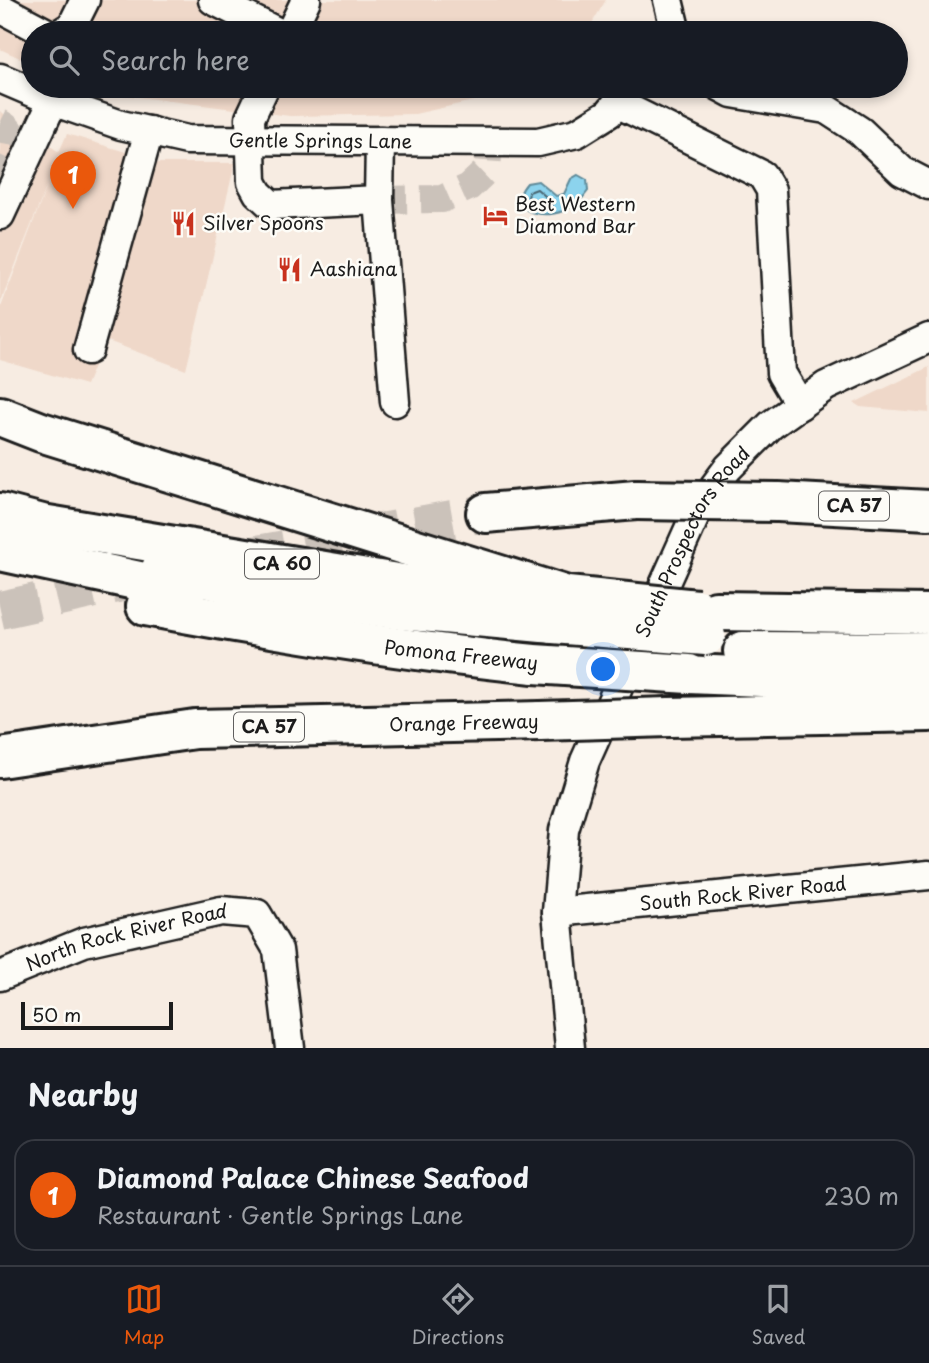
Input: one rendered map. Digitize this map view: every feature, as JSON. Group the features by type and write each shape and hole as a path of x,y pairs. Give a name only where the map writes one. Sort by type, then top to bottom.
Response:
{"highway":[{"path":"0,416 550,631"},
{"name":"CA 57","path":"486,513 636,500 778,502 929,510"},
{"name":"Pomona Freeway","path":"0,513 42,524 445,591 550,631 703,643 929,614"},
{"path":"0,536 271,592 550,631"},
{"path":"0,551 183,591 280,607 550,631"},
{"name":"Pomona Freeway","path":"0,576 293,634 427,653 550,631 703,643 929,684"},
{"path":"703,643 929,642"},
{"path":"703,643 929,652"},
{"name":"Orange Freeway","path":"0,758 195,729 929,712"}],"street":[{"path":"74,21 85,0"},
{"path":"88,21 97,0"},
{"path":"213,0 255,21"},
{"path":"296,21 306,0"},
{"path":"668,0 673,21"},
{"path":"0,8 24,21"},
{"name":"Gentle Springs Lane","path":"0,78 21,84"},
{"path":"0,215 55,98"},
{"name":"Gentle Springs Lane","path":"65,98 121,125 187,140 538,142 577,133 609,113 621,98"},
{"path":"259,98 250,118 252,182 258,193 271,205 379,200"},
{"path":"631,98 762,175 771,190 781,373 800,405"},
{"path":"761,98 826,109 860,131 902,171 929,185"},
{"path":"88,350 149,131"},
{"path":"380,141 379,200 395,402"},
{"name":"South Prospectors Road","path":"570,1048 557,912 564,830 585,761 699,507 728,468 771,425 826,386 929,338"},
{"name":"South Rock River Road","path":"557,912 929,876"},
{"name":"North Rock River Road","path":"0,976 84,942 220,911 257,914 278,950 290,1048"}],"shaded area":[{"path":"0,0 606,0 593,21 21,21 21,59 0,49"},
{"path":"147,98 486,98 415,114 290,116"},
{"path":"0,111 59,152 67,134 129,153 130,163 235,163 186,370 105,340 86,385 0,360 0,310 53,170 0,304"},
{"path":"929,367 929,413 860,407 854,403"}],"water":[{"path":"578,175 587,180 588,191 577,203 564,211 537,214 527,210 521,203 521,194 527,183 538,181 556,196 564,194 571,179"}],"tunnel":[{"path":"0,123 7,128 13,140 0,176"},
{"path":"379,200 442,199 469,187 487,170 489,142"},
{"path":"247,556 486,513"},
{"path":"0,610 140,579"}],"place":[{"name":"Diamond Palace Chinese Seafood","path":"73,209"},
{"name":"Best Western Diamond Bar","path":"495,215"},
{"name":"Silver Spoons","path":"183,223"},
{"name":"Aashiana","path":"290,269"}]}
